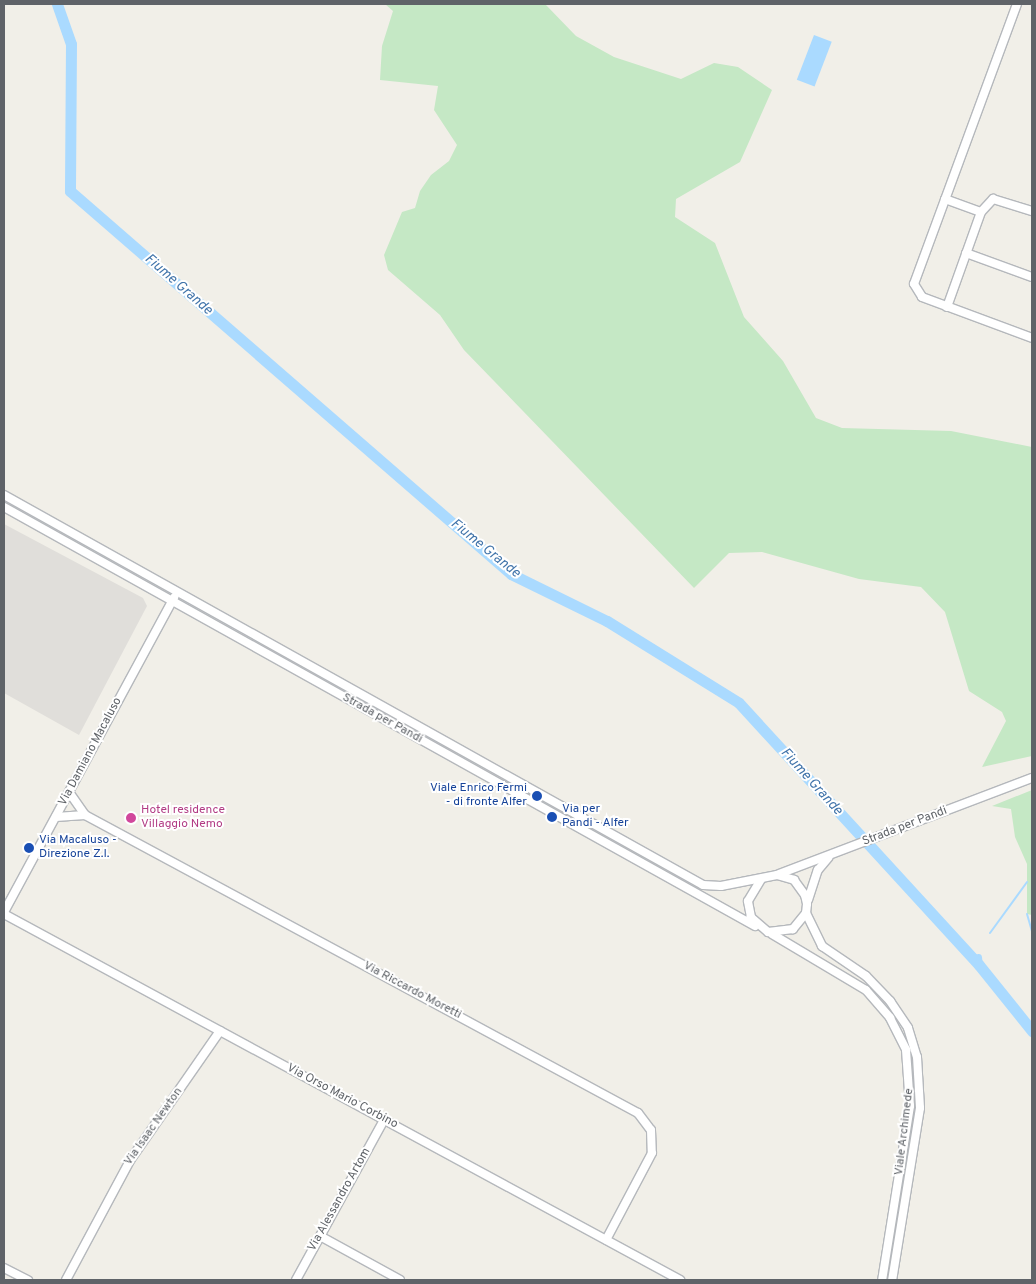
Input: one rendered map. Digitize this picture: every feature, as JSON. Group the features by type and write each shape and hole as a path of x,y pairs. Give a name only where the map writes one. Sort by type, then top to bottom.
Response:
{"street":[{"path":"1017,4 914,284 922,297 1032,338"},
{"path":"945,199 981,212"},
{"path":"947,307 981,212 993,199 1032,211"},
{"path":"966,253 1032,277"},
{"name":"Strada per Pandi","path":"4,495 703,885 761,879 777,874 1032,778"},
{"name":"Strada per Pandi","path":"4,506 764,931"},
{"name":"Via Damiano Macaluso","path":"4,913 177,592"},
{"name":"Via Riccardo Moretti","path":"69,792 85,815 638,1113 651,1130 652,1153 606,1240"},
{"path":"56,817 85,815"},
{"path":"761,879 748,901 751,917 764,931 794,929 806,913 818,870 834,854"},
{"path":"777,874 801,886 807,904"},
{"name":"Via Orso Mario Corbino","path":"4,913 680,1280"},
{"name":"Viale Archimede","path":"806,913 822,946 866,976 890,1001 908,1028 917,1057 920,1108 892,1280"},
{"name":"Viale Archimede","path":"764,931 866,990 890,1018 906,1050 910,1106 882,1280"},
{"name":"Via Isaac Newton","path":"66,1280 131,1158 220,1031"},
{"name":"Via Alessandro Artom","path":"296,1280 384,1120"},
{"path":"320,1236 400,1280"},
{"path":"4,1268 28,1280"}],"shaded area":[{"path":"4,524 143,598 147,606 79,735 4,693"}],"green space":[{"path":"385,4 545,4 576,36 614,57 681,79 714,63 738,67 772,90 740,162 676,199 675,217 715,243 744,317 783,361 816,418 842,428 951,431 1032,447 1032,756 982,767 1006,721 1002,712 969,691 945,612 921,587 859,579 762,552 729,553 694,588 464,350 440,315 388,270 384,255 402,212 415,208 420,191 431,175 449,161 457,145 434,110 438,86 380,80 382,46 393,11"},
{"path":"1032,790 1032,915 1027,914 1027,864 1015,837 1011,809 992,806"}],"water":[{"path":"814,35 832,42 815,87 797,80"}],"waterway":[{"name":"Fiume Grande","path":"57,4 71,44 70,191 511,574 607,621 739,703 979,965 1032,1031"},
{"path":"990,933 1027,882"},
{"name":"Fiume Grande","path":"1027,914 1032,931"},
{"name":"Fiume Grande","path":"978,957 979,965"}],"place":[{"name":"Viale Enrico Fermi - di fronte Alfer","path":"537,796"},
{"name":"Via per Pandi - Alfer","path":"552,817"},
{"name":"Hotel residence Villaggio Nemo","path":"131,818"},
{"name":"Via Macaluso - Direzione Z.I.","path":"29,848"}]}
